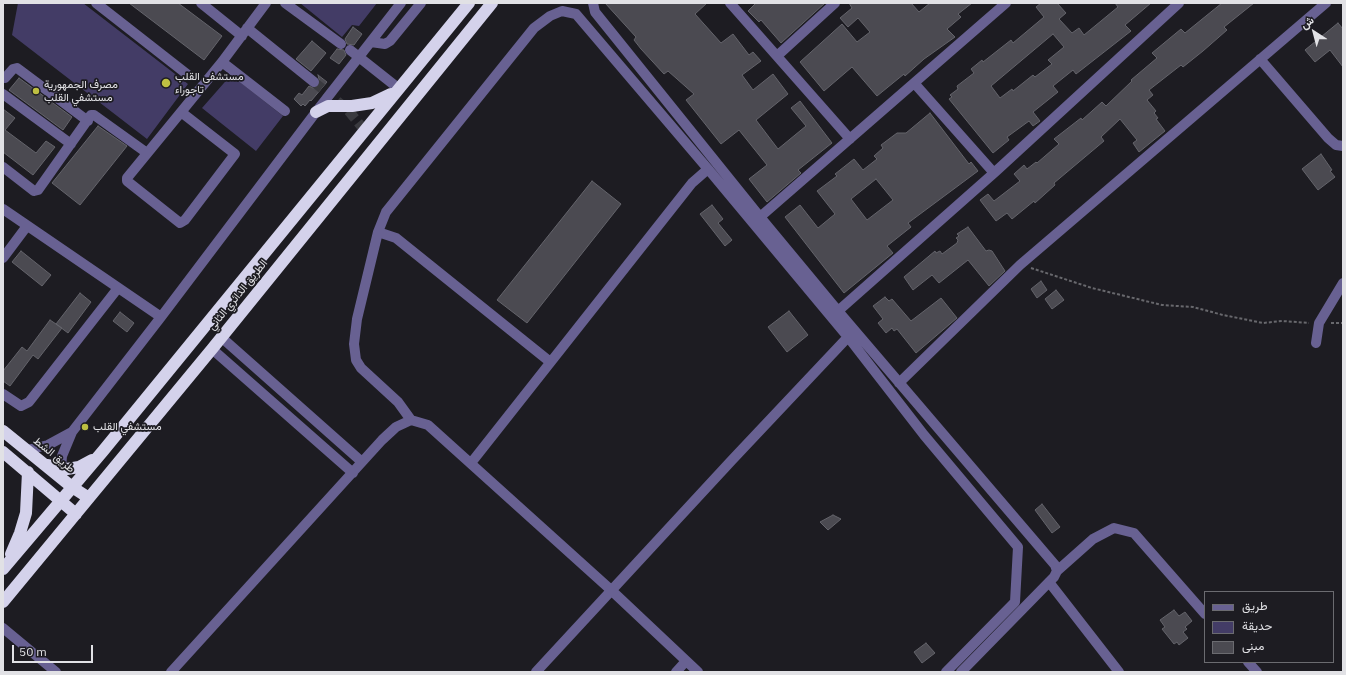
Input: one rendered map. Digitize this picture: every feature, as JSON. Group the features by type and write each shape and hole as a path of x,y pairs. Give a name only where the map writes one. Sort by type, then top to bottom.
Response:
{"highway":[{"name":"الطريق الدائري الثاني","path":"3,569 103,451 398,88 469,3"},
{"name":"الطريق الدائري الثاني","path":"3,602 212,349 492,3"},
{"path":"316,112 328,106 352,106 372,103 398,88"},
{"name":"طريق الشط","path":"3,431 72,487 89,498"},
{"path":"42,463 67,469 79,467 90,462 103,451"},
{"path":"3,452 76,514"},
{"path":"3,569 20,533 26,513 28,472"}],"street":[{"path":"96,3 188,75"},
{"path":"201,3 245,32 314,82"},
{"path":"181,112 235,154 180,223 126,180 147,153 222,62 266,3"},
{"path":"285,3 341,44"},
{"path":"61,468 62,456 72,432 316,112 392,3"},
{"path":"355,54 371,42 401,3"},
{"path":"371,42 385,44 390,41 421,3"},
{"path":"593,3 595,12 760,217 838,312 1055,565 1057,571"},
{"path":"730,3 850,139"},
{"path":"777,56 835,3"},
{"path":"760,217 915,84 1006,3"},
{"path":"838,312 994,173 1180,3"},
{"path":"899,383 1020,265 1326,3"},
{"path":"698,672 611,590 428,425 411,420 398,402 361,368 356,360 354,344 357,319 378,232 386,212 394,200 534,28 550,16 562,11 576,14 708,169 848,338 924,435 1018,547 1015,602 946,672"},
{"path":"355,54 398,88"},
{"path":"1260,59 1328,138 1336,145 1343,146"},
{"path":"222,62 285,111"},
{"path":"4,78 13,69 17,68 88,121"},
{"path":"915,84 994,173"},
{"path":"3,94 71,144"},
{"path":"3,167 34,191 38,190 92,115 97,115 147,153"},
{"path":"470,463 692,183 708,169"},
{"path":"3,209 161,317"},
{"path":"3,258 27,226"},
{"path":"378,232 396,238 550,361"},
{"path":"1316,342 1320,323 1343,283"},
{"path":"3,394 21,406 29,402 118,288"},
{"path":"221,336 362,462"},
{"path":"536,672 848,338"},
{"path":"212,349 353,473"},
{"path":"171,672 362,462 396,427 411,420"},
{"path":"27,450 48,445 72,432"},
{"path":"961,672 1049,582 1057,571 1093,539 1114,528 1134,533 1204,613"},
{"path":"1049,582 1119,672"},
{"path":"3,628 55,672"},
{"path":"676,672 686,661"},
{"path":"1249,663 1257,672"}],"path":[{"path":"1020,265 1092,288 1162,305 1193,307 1263,324 1282,321 1343,323"}],"green space":[{"path":"18,3 83,3 188,84 147,139 12,35"},
{"path":"300,3 377,3 359,26 352,25 342,37"},
{"path":"231,75 283,116 256,151 202,108"}],"building":[{"path":"129,3 178,3 222,36 204,60"},
{"path":"605,3 707,3 695,14 721,43 733,34 749,55 753,52 761,61 742,75 753,90 773,74 788,94 756,120 778,149 806,126 791,108 800,101 832,143 798,170 801,173 767,202 749,179 767,165 739,130 721,144 686,100 694,94 668,71 664,74 634,40 636,37"},
{"path":"756,3 825,3 781,43 761,20 759,22 748,11"},
{"path":"849,3 911,3 919,12 930,3 972,3 958,14 961,17 947,29 955,37 924,59 905,76 904,74 877,96 852,67 824,91 800,62 842,24 857,42 870,32 858,18 848,27 840,18 852,8"},
{"path":"1041,3 1057,3 1066,13 1059,19 1072,33 1079,28 1084,35 1118,7 1115,3 1151,3 1125,25 1131,31 1076,74 1073,70 1053,86 1058,92 1033,112 1040,121 1033,126 1029,121 1007,137 1009,140 993,153 949,99 952,97 950,95 958,89 957,86 974,73 971,69 982,60 983,62 1011,40 1013,43 1044,17 1036,7","holes":["1053,34 1064,47 1048,60 1052,64 1035,77 1033,75 1013,91 1012,89 1000,98 991,86"]},
{"path":"1222,3 1254,3 1224,27 1227,30 1203,51 1183,67 1181,65 1149,90 1153,95 1147,100 1156,111 1154,113 1158,118 1156,119 1165,131 1139,152 1133,143 1137,140 1120,119 1101,137 1104,141 1054,183 1055,185 1035,203 1034,201 1012,219 1007,213 996,221 980,200 988,194 994,201 1020,181 1014,174 1024,165 1027,169 1036,162 1037,163 1059,144 1054,139 1081,118 1082,120 1102,102 1106,106 1132,81 1131,80 1157,58 1152,53 1181,29 1185,33"},
{"path":"1338,23 1343,29 1343,67 1330,50 1315,62 1305,50"},
{"path":"353,27 362,34 354,45 347,44 345,39"},
{"path":"312,41 326,53 311,71 296,59"},
{"path":"337,49 344,50 346,55 339,64 330,58"},
{"path":"318,75 327,82 311,101 310,100 305,106 303,104 301,106 294,99 299,93 302,95 309,86 313,88 319,86 320,83"},
{"path":"19,78 72,117 63,130 9,90"},
{"path":"3,109 15,118 5,130 36,153 46,141 55,147 33,175 3,152"},
{"path":"930,113 969,164 971,162 978,171 908,223 911,227 887,246 893,253 844,293 785,217 800,205 818,228 835,214 817,191 837,176 835,174 854,159 863,170 877,159 874,156 883,148 881,145 897,133 906,133","holes":["876,179 893,200 867,220 851,199"]},
{"path":"98,126 127,146 80,205 52,183"},
{"path":"1321,154 1335,177 1318,190 1302,169"},
{"path":"592,181 621,204 527,323 497,300"},
{"path":"712,205 723,219 718,223 732,240 725,246 700,214"},
{"path":"968,227 986,251 992,251 1005,271 989,286 968,260 939,283 932,275 913,290 904,277 935,251 936,253 940,251 942,254 957,243 958,240 956,238 959,236 957,234"},
{"path":"21,251 51,275 42,286 12,262"},
{"path":"1041,281 1047,290 1037,298 1031,289"},
{"path":"1056,290 1064,300 1052,309 1045,299"},
{"path":"80,293 91,302 68,333 56,324"},
{"path":"885,297 889,301 892,299 911,321 941,298 957,318 916,353 897,329 894,331 892,328 886,333 878,323 883,319 873,306"},
{"path":"789,311 808,335 787,352 768,327"},
{"path":"120,312 134,323 127,332 113,321"},
{"path":"50,320 62,328 38,359 33,355 10,386 3,381 3,371 22,347 27,351"},
{"path":"1042,504 1060,527 1052,533 1035,510"},
{"path":"833,515 841,519 828,530 820,522"},
{"path":"1174,610 1179,616 1185,612 1192,621 1185,627 1187,629 1183,632 1188,638 1179,645 1177,642 1174,644 1162,629 1165,627 1160,620"},
{"path":"926,643 935,653 922,663 914,652"}],"tunnel":[{"path":"314,82 348,110 365,131"}],"place":[{"name":"مستشفى القلب تاجوراء","path":"166,83"},
{"name":"مصرف الجمهورية مستشفي القلب","path":"36,91"},
{"name":"مستشفي القلب","path":"85,427"}]}
